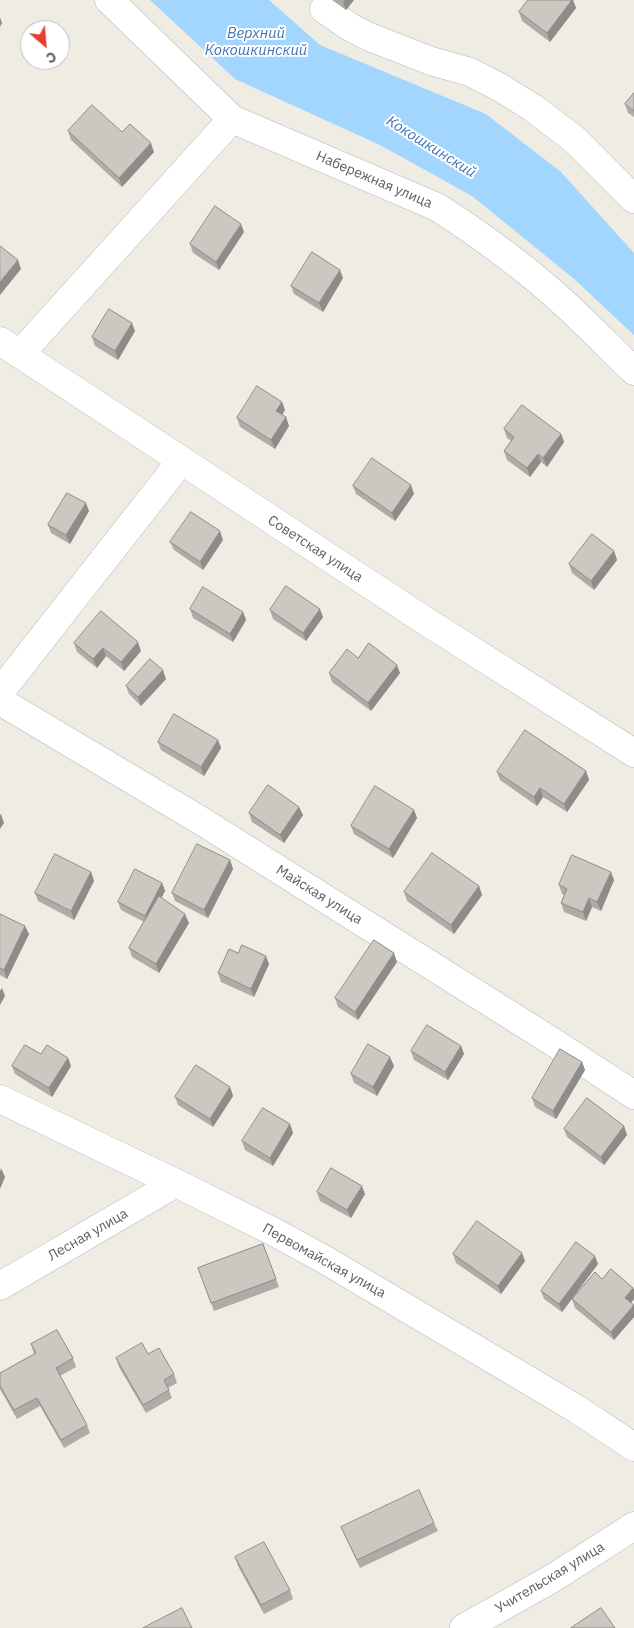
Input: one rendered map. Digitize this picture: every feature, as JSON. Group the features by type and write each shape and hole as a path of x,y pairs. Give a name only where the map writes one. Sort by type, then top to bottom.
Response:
{"street":[{"name":"Набережная улица","path":"109,0 232,119 428,203 463,224 501,251 565,304 634,371"},
{"path":"324,9 367,36 430,61 470,72 501,88 533,108 575,140 634,199"},
{"path":"10,348 232,119"},
{"name":"Советская улица","path":"10,348 427,622 634,753"},
{"path":"0,692 181,461"},
{"name":"Майская улица","path":"0,701 203,822 561,1046 634,1095"},
{"name":"Первомайская улица","path":"0,1099 176,1183 327,1260 575,1408 634,1447"},
{"name":"Лесная улица","path":"0,1286 176,1183"},
{"name":"Учительская улица","path":"464,1628 553,1578 634,1526"}],"water":[{"name":"Верхний Кокошкинский","path":"150,0 269,0 320,45 486,114 561,172 634,253 634,335 573,278 472,196 380,145 235,79"}],"building":[{"path":"528,0 572,0 547,33 519,12"},
{"path":"634,93 634,111 625,104"},
{"path":"92,105 122,132 130,124 151,143 119,178 68,131"},
{"path":"215,206 241,224 216,262 190,244"},
{"path":"0,246 18,260 0,282"},
{"path":"312,252 340,270 319,303 291,286"},
{"path":"109,309 132,323 115,351 92,337"},
{"path":"257,386 282,402 276,411 286,417 271,440 237,418"},
{"path":"522,405 561,434 543,458 538,454 527,468 504,451 514,437 504,429"},
{"path":"372,458 411,485 392,513 353,486"},
{"path":"67,493 86,503 66,535 48,525"},
{"path":"191,512 220,531 200,562 170,542"},
{"path":"592,534 614,551 591,581 569,564"},
{"path":"286,586 320,609 303,633 270,610"},
{"path":"203,587 243,612 230,634 190,609"},
{"path":"101,611 138,642 121,662 103,648 93,659 74,643"},
{"path":"369,643 397,665 368,703 329,673 347,649 358,658"},
{"path":"150,659 163,670 138,697 126,686"},
{"path":"174,714 218,740 201,767 158,742"},
{"path":"525,730 586,771 564,804 540,788 534,797 497,772"},
{"path":"268,785 299,807 280,835 249,813"},
{"path":"375,786 414,810 389,849 351,826"},
{"path":"197,844 230,860 204,910 172,893"},
{"path":"432,853 479,886 451,925 404,892"},
{"path":"55,854 91,872 71,911 35,893"},
{"path":"572,855 611,872 597,902 589,898 583,912 561,903 567,889 559,885"},
{"path":"135,869 162,883 145,916 118,902"},
{"path":"159,896 185,914 156,964 129,948"},
{"path":"0,914 25,926 4,970 0,968"},
{"path":"374,940 394,953 355,1012 335,998"},
{"path":"242,945 266,956 251,989 218,973 229,949 238,953"},
{"path":"427,1025 461,1046 445,1072 411,1051"},
{"path":"368,1044 390,1057 373,1087 351,1074"},
{"path":"25,1045 41,1054 47,1045 68,1058 49,1088 12,1066"},
{"path":"560,1049 582,1062 553,1111 532,1098"},
{"path":"196,1065 230,1087 210,1119 175,1097"},
{"path":"587,1098 624,1126 601,1157 564,1129"},
{"path":"263,1108 290,1124 270,1158 242,1141"},
{"path":"331,1168 362,1186 347,1210 317,1192"},
{"path":"477,1221 522,1253 498,1286 453,1254"},
{"path":"576,1242 595,1256 559,1304 541,1291"},
{"path":"263,1244 276,1279 211,1303 198,1268"},
{"path":"611,1269 633,1288 625,1298 634,1305 611,1332 572,1299 595,1272 602,1279"},
{"path":"57,1330 73,1358 56,1368 87,1425 61,1440 37,1398 14,1410 0,1386 0,1373 36,1353 31,1344"},
{"path":"142,1343 148,1354 159,1348 174,1374 164,1380 169,1390 143,1405 116,1358"},
{"path":"419,1490 434,1523 357,1560 341,1527"},
{"path":"264,1542 290,1590 261,1605 235,1557"},
{"path":"182,1608 192,1628 143,1628"},
{"path":"601,1608 615,1628 571,1628"}],"water label":[{"name":"Кокошкинский","path":"431,147"}]}
